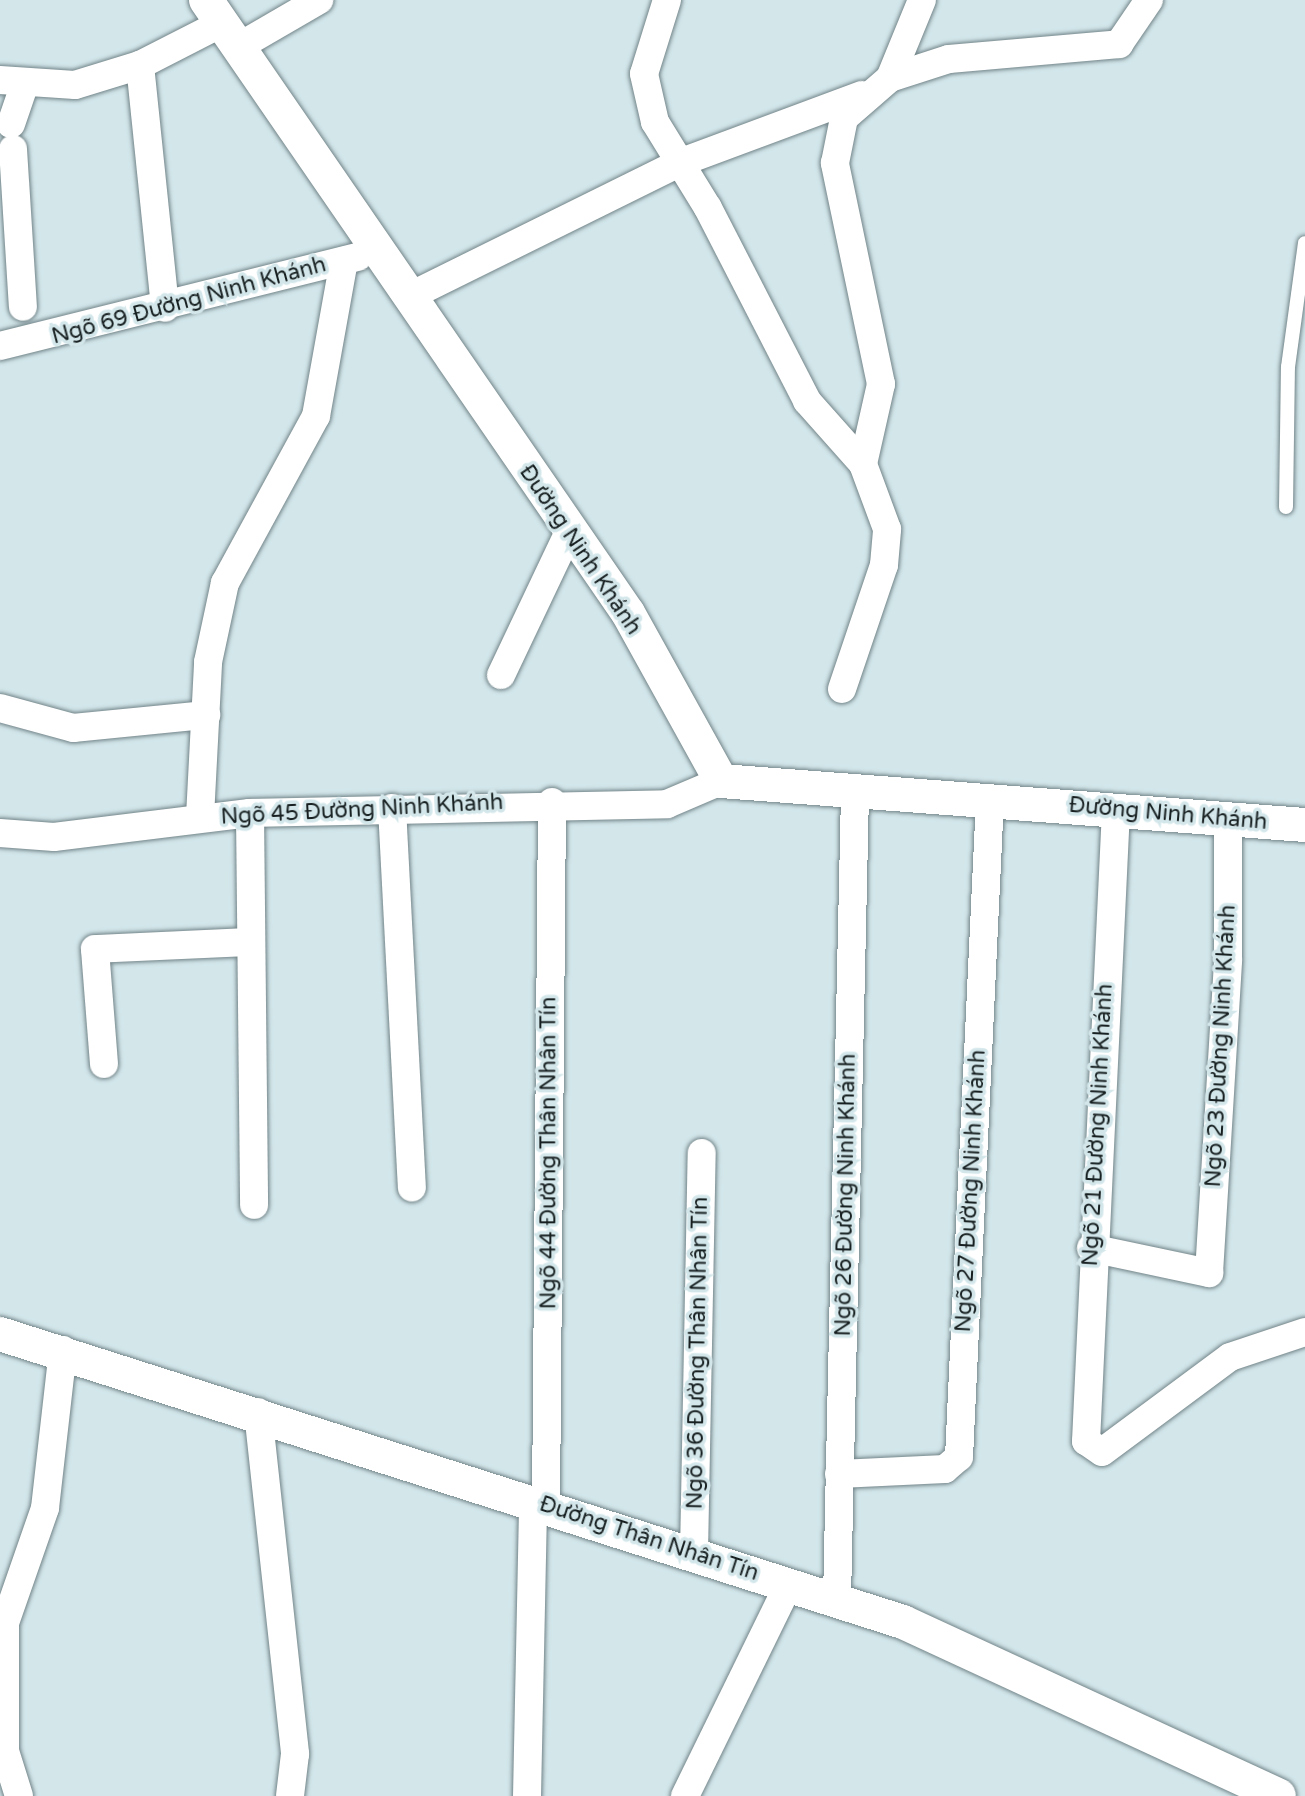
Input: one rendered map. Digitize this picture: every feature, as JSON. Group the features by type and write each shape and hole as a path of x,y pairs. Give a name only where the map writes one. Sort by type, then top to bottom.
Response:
{"street":[{"path":"23,307 12,136 12,81 75,85 140,65 222,23 319,0"},
{"path":"667,0 644,74 655,122 807,401 863,464 887,529 884,565 842,689"},
{"path":"890,78 922,0"},
{"path":"408,297 679,163 862,95 890,78 949,59 1119,44 1149,0"},
{"name":"Đường Ninh Khánh","path":"222,23 569,532 628,613 721,781 1305,825"},
{"path":"140,65 165,308"},
{"path":"862,95 844,118 835,163 881,384 863,464"},
{"name":"Ngõ 69 Đường Ninh Khánh","path":"0,346 165,308 378,252"},
{"path":"200,817 206,715 225,583 316,416 344,261"},
{"path":"501,675 569,532"},
{"path":"0,708 73,728 206,715"},
{"name":"Ngõ 45 Đường Ninh Khánh","path":"0,833 54,837 250,813 552,802 667,804 721,781"},
{"name":"Ngõ 26 Đường Ninh Khánh","path":"837,1599 855,791"},
{"name":"Ngõ 27 Đường Ninh Khánh","path":"839,1474 945,1469 959,1457 990,799"},
{"name":"Ngõ 44 Đường Thân Nhân Tín","path":"527,1796 540,1503 552,802"},
{"path":"392,808 412,1187"},
{"name":"Ngõ 21 Đường Ninh Khánh","path":"1116,810 1091,1248 1086,1441 1102,1452 1230,1357 1305,1332"},
{"path":"250,813 254,1205"},
{"name":"Ngõ 23 Đường Ninh Khánh","path":"1091,1248 1209,1273 1228,960 1228,819"},
{"path":"104,1064 95,949 251,942"},
{"name":"Ngõ 36 Đường Thân Nhân Tín","path":"694,1553 702,1153"},
{"name":"Đường Thân Nhân Tín","path":"0,1334 63,1350 258,1412 903,1622 1279,1796"},
{"path":"19,1796 5,1751 5,1623 47,1500 63,1350"},
{"path":"258,1412 295,1754 290,1796"},
{"path":"685,1796 789,1584"}],"lane":[{"path":"1286,507 1288,367 1305,243"},
{"path":"1288,367 1305,368"}]}
